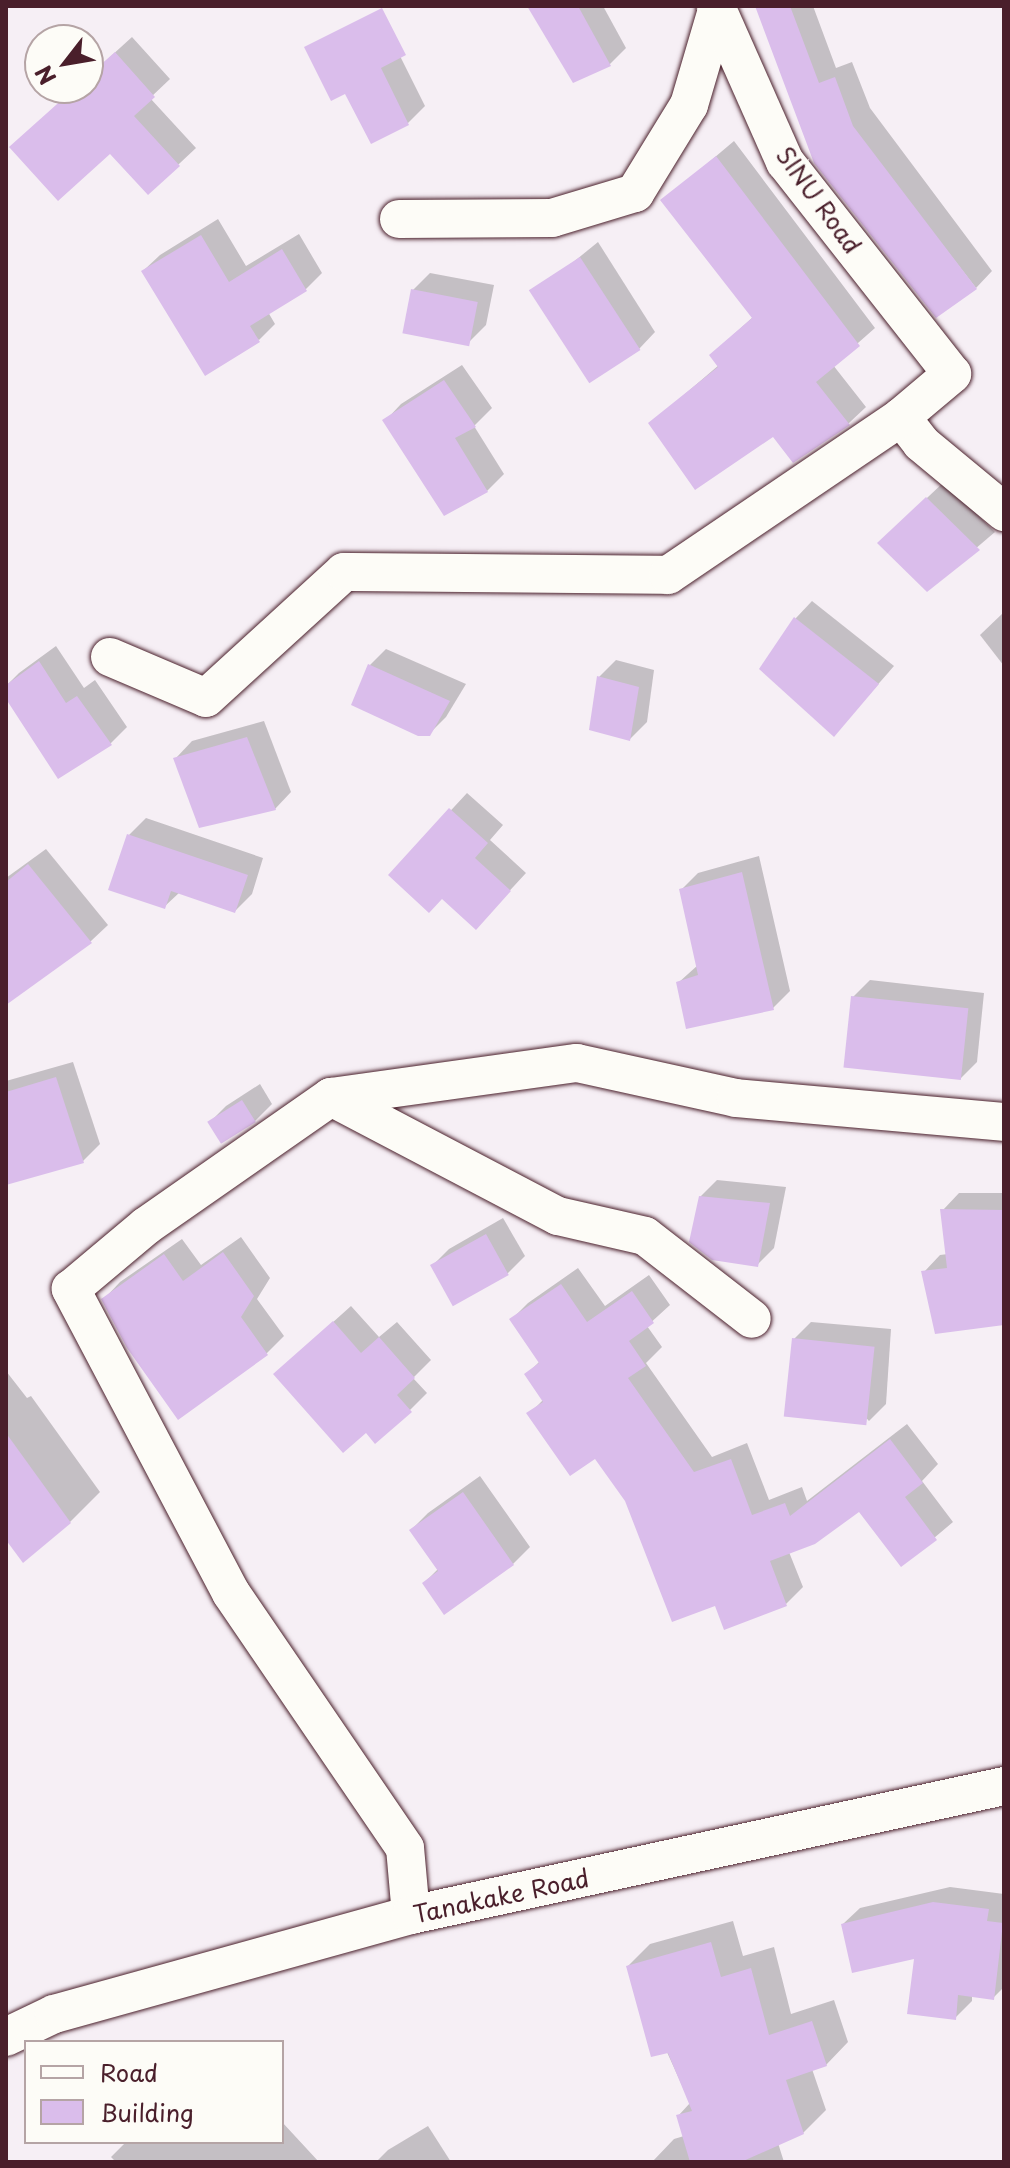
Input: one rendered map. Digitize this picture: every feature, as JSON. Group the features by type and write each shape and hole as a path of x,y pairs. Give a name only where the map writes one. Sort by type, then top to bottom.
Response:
{"street":[{"path":"399,219 552,218 635,193 689,105 717,8"},
{"name":"SINU Road","path":"717,8 785,162 952,374 901,417"},
{"path":"110,657 206,698 344,572 668,575 901,417 921,443 1004,512"},
{"path":"411,1915 405,1848 231,1593 71,1289 146,1226 331,1097 577,1063 736,1098 1004,1122"},
{"path":"331,1097 558,1216 645,1236 752,1319"},
{"name":"Tanakake Road","path":"6,2037 54,2014 411,1915 1004,1786"}],"building":[{"path":"527,6 578,6 611,66 573,83"},
{"path":"755,6 790,6 819,83 835,77 853,126 977,289 936,318 814,163"},
{"path":"382,8 406,55 381,68 409,125 371,144 345,94 331,101 304,47"},
{"path":"115,52 155,97 134,116 180,166 148,195 110,154 58,201 9,147 57,104 104,104 104,62"},
{"path":"716,156 860,346 816,382 850,425 793,463 773,437 695,490 648,423 718,367 709,355 752,318 660,200"},
{"path":"201,235 229,282 282,249 307,291 250,326 260,342 205,376 141,271"},
{"path":"580,257 640,350 589,383 529,290"},
{"path":"411,289 478,302 469,346 402,333"},
{"path":"444,380 476,427 455,438 488,492 444,516 382,420"},
{"path":"926,497 980,550 927,592 877,543"},
{"path":"794,617 879,684 834,737 759,669"},
{"path":"39,661 66,703 77,696 112,745 58,779 6,699 6,685"},
{"path":"368,664 450,701 430,736 418,736 351,705"},
{"path":"597,676 639,687 630,741 589,730"},
{"path":"247,737 276,810 199,828 173,758"},
{"path":"449,808 488,843 475,858 511,891 476,930 442,899 429,913 388,875"},
{"path":"127,834 248,875 235,913 171,891 165,909 108,890"},
{"path":"28,864 92,943 6,1005 6,882"},
{"path":"742,872 774,1010 686,1029 676,982 698,975 679,889"},
{"path":"851,996 968,1008 961,1080 843,1068"},
{"path":"56,1077 84,1163 6,1185 6,1092"},
{"path":"242,1100 256,1122 221,1144 207,1122"},
{"path":"699,1196 770,1203 758,1267 712,1260 689,1242"},
{"path":"940,1209 1004,1210 1004,1325 935,1334 921,1271 947,1268"},
{"path":"486,1234 509,1275 453,1306 430,1265"},
{"path":"223,1252 254,1296 241,1317 268,1355 178,1420 127,1348 101,1299 164,1254 183,1281"},
{"path":"561,1284 587,1322 632,1291 654,1323 629,1341 646,1366 628,1378 694,1472 731,1459 752,1515 785,1503 790,1516 890,1439 923,1483 905,1497 937,1540 901,1567 859,1512 815,1544 770,1561 787,1606 724,1630 715,1606 672,1622 625,1501 595,1459 570,1476 526,1413 543,1402 524,1374 539,1363 509,1319"},
{"path":"333,1321 361,1353 379,1337 415,1378 397,1395 412,1412 375,1444 366,1433 343,1453 273,1374"},
{"path":"792,1338 875,1347 866,1425 784,1417"},
{"path":"6,1433 71,1523 23,1563 6,1540"},
{"path":"463,1492 514,1565 444,1615 422,1583 438,1571 409,1530"},
{"path":"933,1902 989,1909 987,1921 1003,1923 994,2000 958,1995 956,2020 907,2014 914,1959 852,1973 841,1924"},
{"path":"711,1942 721,1977 751,1968 769,2035 812,2021 827,2066 786,2080 804,2134 741,2162 690,2162 676,2115 692,2111 668,2053 651,2057 626,1966"}]}
